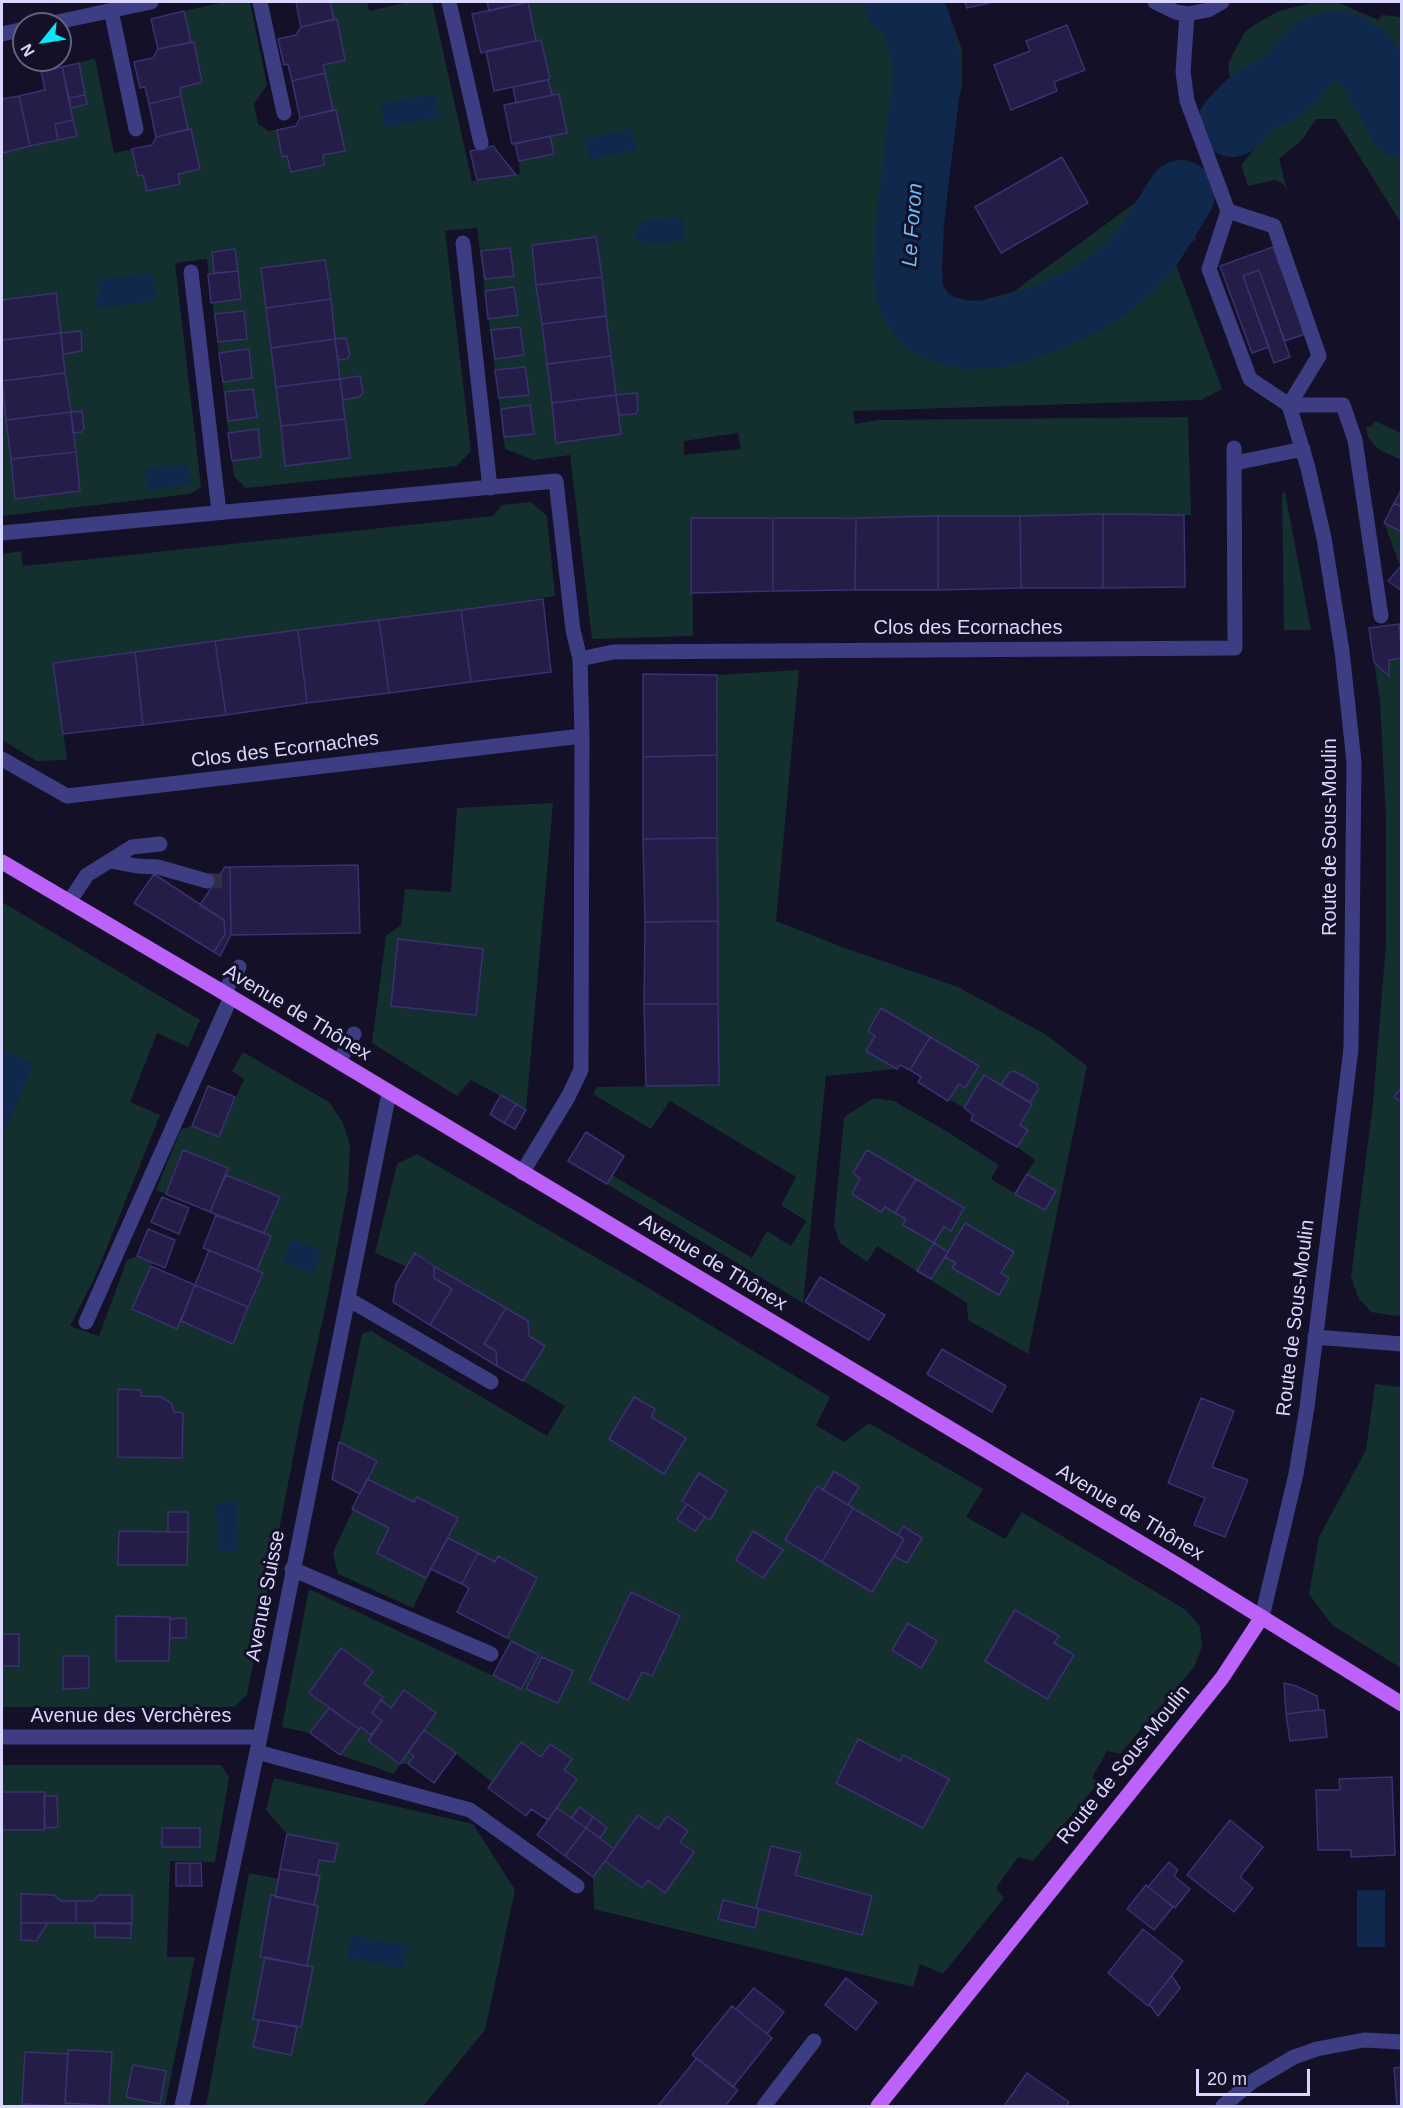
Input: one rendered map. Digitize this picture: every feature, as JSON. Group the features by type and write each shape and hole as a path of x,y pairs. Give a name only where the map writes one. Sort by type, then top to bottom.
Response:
{"main road":[{"name":"Avenue de Thônex","path":"2,862 1262,1617 1401,1704"},
{"name":"Route de Sous-Moulin","path":"878,2106 1222,1678 1262,1617"}],"street":[{"path":"72,19 151,2"},
{"path":"260,2 284,113"},
{"path":"449,2 481,143"},
{"path":"1155,2 1170,10 1187,14 1208,10 1222,2"},
{"path":"111,10 136,129"},
{"path":"1187,14 1183,72 1187,100 1228,211 1209,268 1250,379 1289,405 1344,405 1355,440 1382,616"},
{"path":"1228,211 1274,226 1319,356 1289,405"},
{"path":"464,243 490,488"},
{"path":"191,272 219,512"},
{"name":"Route de Sous-Moulin","path":"1262,1617 1296,1474 1351,1048 1354,762 1342,651 1324,538 1303,449 1289,405"},
{"name":"Clos des Ecornaches","path":"580,659 613,652 1235,648 1234,456 1303,449"},
{"path":"2,533 556,481 573,630 580,659 582,736 581,1070 568,1097 522,1173"},
{"name":"Clos des Ecornaches","path":"2,759 67,796 582,736"},
{"path":"69,902 87,875 132,847 160,844"},
{"path":"110,861 158,867 207,881"},
{"path":"86,1323 239,968"},
{"path":"339,1062 354,1034"},
{"name":"Avenue Suisse","path":"182,2106 258,1744 389,1094"},
{"path":"348,1299 491,1382"},
{"path":"1315,1338 1401,1344"},
{"path":"292,1569 490,1654"},
{"name":"Avenue des Verchères","path":"2,1737 258,1744 470,1810 577,1886"},
{"path":"1223,2106 1253,2081 1294,2057 1317,2049 1364,2040 1401,2042"},
{"path":"764,2106 813,2041"}],"green space":[{"path":"225,2 250,2 267,85 254,104 258,124 269,131 296,126 300,118 333,110 323,65 345,59 337,19 334,19 330,2 367,2 369,11 409,2 432,2 472,181 520,174 519,161 553,154 550,136 567,133 559,94 552,95 541,40 536,41 528,2 944,2 962,49 962,85 937,189 931,287 954,308 1013,292 1176,173 1196,239 1186,246 1175,262 1222,389 1201,400 853,411 855,424 877,420 1188,417 1191,515 692,518 693,636 592,639 570,455 534,460 505,449 477,228 445,231 471,451 456,466 246,488 234,476 207,259 175,263 201,487 190,494 2,516 3,153 77,136 71,108 87,104 79,63 95,58 114,153 151,145 156,137 188,129 180,88 202,82 194,42 191,42 184,11","holes":["738,433 741,449 684,455 684,441"]},
{"path":"1315,2 1337,2 1378,20 1382,15 1401,17 1401,99 1380,57 1363,38 1345,29 1329,26 1313,32 1236,91 1229,75 1229,62 1244,33 1279,11"},
{"path":"1328,71 1356,77 1369,93 1401,155 1401,223 1336,119 1316,119 1302,140 1279,159 1287,190 1282,183 1275,180 1248,186 1241,165 1312,77"},
{"path":"1375,421 1401,433 1401,460 1378,449 1368,437 1366,427 1372,426"},
{"path":"1401,489 1401,568 1384,523"},
{"path":"1285,492 1311,630 1284,630 1282,493"},
{"path":"531,502 547,516 555,596 54,662 67,760 37,761 2,740 2,554 21,551 23,566 493,516 502,505"},
{"path":"1401,658 1401,1315 1395,1316 1371,1312 1359,1299 1351,1277 1373,1103 1386,944 1386,816 1380,701 1374,662 1389,676 1389,660"},
{"path":"799,670 776,921 842,947 958,987 1045,1034 1087,1066 1028,1354 968,1320 967,1303 877,1246 867,1262 840,1243 834,1226 844,1117 874,1098 894,1101 999,1165 991,1179 1015,1193 1035,1160 1017,1147 1028,1130 1020,1125 1032,1103 984,1075 964,1108 918,1082 921,1077 900,1065 897,1069 826,1076 803,1303 607,1184 612,1175 752,1258 767,1231 791,1246 806,1221 781,1205 796,1177 670,1101 651,1129 593,1094 597,1087 719,1085 717,675"},
{"path":"553,803 526,1110 471,1080 457,1096 372,1043 386,936 401,925 405,889 451,892 457,808"},
{"path":"2,902 200,1020 188,1047 157,1033 130,1102 160,1115 95,1277 70,1326 99,1336 127,1260 137,1256 152,1262 133,1310 177,1329 181,1321 233,1344 263,1273 257,1270 271,1236 264,1233 280,1197 226,1175 228,1168 183,1151 166,1194 156,1190 181,1129 192,1126 219,1136 244,1079 232,1071 243,1052 329,1102 343,1123 350,1145 348,1189 247,1695 234,1707 2,1707"},
{"path":"417,1154 640,1283 830,1397 816,1425 844,1442 869,1423 983,1489 966,1517 1005,1539 1022,1512 1186,1610 1200,1626 1202,1647 1194,1667 1120,1754 1107,1751 1092,1778 1099,1782 1033,1861 1018,1857 996,1888 1004,1898 943,1974 920,1964 913,1987 594,1909 593,1877 565,1856 592,1817 579,1807 572,1818 557,1808 548,1820 532,1809 526,1816 492,1782 456,1754 434,1783 408,1764 400,1764 394,1774 340,1755 310,1733 282,1727 309,1589 521,1689 539,1656 457,1612 469,1588 432,1569 413,1608 338,1574 333,1553 360,1494 332,1479 362,1334 371,1331 547,1436 565,1406 523,1381 545,1346 529,1336 527,1321 415,1253 407,1267 375,1253 397,1164"},
{"path":"1375,1384 1401,1387 1401,1668 1332,1625 1309,1594 1319,1537 1366,1450"},
{"path":"2,1765 221,1765 229,1777 215,1862 170,1861 167,1957 195,1957 165,2106 2,2106"},
{"path":"274,1778 473,1824 515,1890 485,2030 423,2106 206,2106 249,1873 279,1879 287,1834 266,1810"}],"water":[{"path":"436,93 440,117 385,128 381,104"},
{"path":"631,129 636,150 590,160 585,139"},
{"path":"682,217 685,240 644,245 643,241 634,234 641,226 641,221"},
{"path":"152,273 156,301 101,308 95,305 94,300 99,296 98,280"},
{"path":"188,465 191,484 148,490 145,470 147,468"},
{"path":"2,1050 33,1063 7,1127 2,1125"},
{"path":"292,1239 323,1252 313,1274 283,1262"},
{"path":"237,1502 238,1551 218,1551 216,1503"},
{"path":"1357,1890 1385,1890 1385,1947 1357,1947"},
{"path":"352,1935 408,1946 404,1969 347,1958"}],"building":[{"path":"296,2 330,2 334,19 301,27"},
{"path":"487,2 523,2 524,3 489,11"},
{"path":"528,2 536,41 481,53 472,14"},
{"path":"965,2 994,2 967,8"},
{"path":"184,11 191,42 158,49 151,19"},
{"path":"337,19 345,60 323,65 325,73 292,81 288,64 284,65 278,39 296,35 301,27"},
{"path":"1067,25 1085,70 1054,82 1057,91 1011,110 994,65 1030,51 1026,41"},
{"path":"541,40 550,79 494,91 486,51"},
{"path":"194,42 202,82 180,88 181,96 149,104 145,87 140,88 134,62 153,58 158,49"},
{"path":"79,63 85,95 69,98 63,72 72,72 72,65"},
{"path":"41,72 63,72 73,120 55,124 58,140 30,146 19,96 45,90"},
{"path":"325,73 333,110 300,118 292,81"},
{"path":"548,80 552,95 516,103 513,87"},
{"path":"559,94 567,133 512,144 504,105"},
{"path":"85,95 87,104 71,108 69,98"},
{"path":"19,96 30,146 3,153 2,99"},
{"path":"181,96 188,129 156,137 149,104"},
{"path":"336,110 345,151 323,155 324,165 291,172 287,156 282,157 277,130 296,126 300,118"},
{"path":"73,120 77,136 58,140 55,124"},
{"path":"191,129 200,169 178,174 180,184 147,191 143,175 138,176 132,149 152,145 156,137"},
{"path":"550,136 554,154 519,161 515,144"},
{"path":"493,146 516,175 477,180 470,151"},
{"path":"1062,157 1088,203 1001,253 975,207"},
{"path":"596,237 602,277 536,285 532,245"},
{"path":"1273,247 1305,334 1285,341 1259,270 1243,276 1269,347 1252,353 1220,266"},
{"path":"510,248 514,276 485,279 481,251"},
{"path":"235,249 238,271 214,273 212,252"},
{"path":"325,260 331,299 266,308 261,268"},
{"path":"1259,270 1290,357 1274,363 1243,276"},
{"path":"238,271 241,299 211,303 208,274"},
{"path":"602,277 606,316 542,324 536,285"},
{"path":"514,287 518,315 488,319 485,291"},
{"path":"56,293 61,333 2,340 2,300"},
{"path":"331,299 335,339 271,348 266,308"},
{"path":"244,311 247,339 218,342 215,314"},
{"path":"606,316 611,356 547,364 542,324"},
{"path":"520,327 524,355 495,359 491,330"},
{"path":"81,331 82,351 63,354 61,333"},
{"path":"61,333 65,373 2,381 2,340"},
{"path":"346,338 350,355 347,359 338,360 335,339"},
{"path":"335,339 340,379 276,387 271,348"},
{"path":"249,349 252,378 223,382 219,353"},
{"path":"611,356 616,395 552,403 547,364"},
{"path":"525,367 529,395 499,398 495,370"},
{"path":"65,373 71,412 6,420 2,381"},
{"path":"360,376 363,393 359,397 343,400 340,379"},
{"path":"340,379 345,419 281,426 276,387"},
{"path":"253,389 257,417 228,421 225,392"},
{"path":"637,393 638,410 636,414 619,415 616,395"},
{"path":"616,395 621,434 556,443 552,403"},
{"path":"530,405 534,434 504,437 501,409"},
{"path":"82,411 84,428 82,432 73,433 71,412"},
{"path":"71,412 76,452 11,459 6,420"},
{"path":"345,419 350,458 285,466 281,426"},
{"path":"258,429 261,457 232,461 228,433"},
{"path":"76,452 80,491 15,499 11,459"},
{"path":"1402,489 1402,507 1394,503"},
{"path":"1394,503 1402,507 1402,532 1384,523"},
{"path":"1103,514 1103,588 1021,588 1020,516"},
{"path":"1103,514 1184,515 1185,587 1103,588"},
{"path":"938,516 938,590 855,590 856,518"},
{"path":"938,516 1020,516 1021,588 938,590"},
{"path":"691,518 773,518 773,591 691,593"},
{"path":"773,518 856,518 855,590 773,591"},
{"path":"1400,567 1402,568 1402,591 1388,581"},
{"path":"543,599 551,672 471,682 461,610"},
{"path":"461,610 471,682 389,693 379,620"},
{"path":"379,620 389,693 307,703 298,630"},
{"path":"1399,624 1402,658 1389,660 1389,676 1374,662 1369,628"},
{"path":"298,630 307,703 226,715 215,641"},
{"path":"215,641 226,715 143,725 135,652"},
{"path":"135,652 143,725 63,734 53,663"},
{"path":"643,674 717,675 717,755 643,757"},
{"path":"717,755 717,838 643,839 643,757"},
{"path":"717,838 718,921 645,922 643,839"},
{"path":"358,865 360,933 231,935 230,867"},
{"path":"225,867 230,867 231,935 220,956 214,952 225,934 224,920 200,905"},
{"path":"154,874 224,920 225,934 214,952 134,903"},
{"path":"718,921 718,1004 644,1004 645,922"},
{"path":"398,939 483,949 476,1015 391,1006"},
{"path":"644,1004 718,1004 719,1085 646,1086"},
{"path":"881,1008 930,1037 910,1070 900,1065 897,1069 866,1051 875,1036 868,1031"},
{"path":"930,1037 979,1066 965,1088 959,1084 948,1101 918,1082 921,1077 910,1070"},
{"path":"1014,1071 1037,1084 1038,1090 1030,1102 1001,1085 1009,1073"},
{"path":"984,1075 1032,1104 1020,1125 1028,1130 1017,1147 971,1120 973,1115 964,1108"},
{"path":"208,1086 235,1097 219,1137 192,1126"},
{"path":"1402,1087 1402,1102 1394,1097"},
{"path":"501,1095 516,1104 504,1123 490,1114"},
{"path":"516,1104 526,1110 515,1129 504,1123"},
{"path":"586,1132 624,1156 607,1184 568,1161"},
{"path":"183,1150 228,1168 210,1212 166,1194"},
{"path":"867,1150 916,1179 895,1213 885,1207 881,1212 852,1194 860,1178 853,1173"},
{"path":"1027,1174 1056,1191 1045,1210 1015,1194"},
{"path":"226,1175 280,1197 264,1233 210,1212"},
{"path":"916,1179 964,1208 951,1231 944,1226 934,1243 903,1225 906,1219 895,1213"},
{"path":"162,1197 189,1208 179,1234 151,1222"},
{"path":"216,1215 271,1236 257,1270 203,1248"},
{"path":"965,1223 1014,1252 1001,1273 1009,1278 999,1295 952,1268 956,1263 945,1257"},
{"path":"148,1229 175,1240 165,1268 137,1256"},
{"path":"934,1243 948,1252 931,1279 917,1271"},
{"path":"209,1250 263,1273 248,1307 195,1285"},
{"path":"415,1253 434,1266 434,1278 452,1289 430,1325 393,1302 396,1284"},
{"path":"151,1266 195,1285 177,1329 132,1309"},
{"path":"434,1266 506,1308 484,1344 496,1351 497,1366 430,1325 452,1289 434,1278"},
{"path":"820,1277 885,1315 869,1340 805,1302"},
{"path":"195,1285 248,1307 233,1344 181,1321"},
{"path":"506,1308 528,1321 529,1336 545,1346 523,1381 497,1366 496,1351 484,1344"},
{"path":"942,1349 1006,1386 992,1412 927,1374"},
{"path":"118,1389 140,1390 141,1396 161,1397 171,1403 174,1412 183,1413 182,1458 118,1457"},
{"path":"634,1397 655,1409 651,1417 686,1438 664,1474 609,1439"},
{"path":"1201,1398 1234,1411 1212,1467 1248,1480 1225,1537 1194,1525 1205,1498 1168,1483"},
{"path":"339,1442 377,1461 360,1494 332,1479"},
{"path":"834,1471 859,1487 848,1505 823,1490"},
{"path":"699,1473 727,1491 710,1520 682,1501"},
{"path":"367,1479 414,1502 417,1497 458,1518 426,1578 377,1553 389,1528 352,1509"},
{"path":"817,1486 853,1508 822,1562 785,1540"},
{"path":"687,1504 705,1517 695,1531 677,1519"},
{"path":"853,1508 904,1539 872,1592 822,1562"},
{"path":"168,1512 188,1512 188,1532 168,1532"},
{"path":"903,1526 922,1538 907,1563 894,1556 904,1539 898,1535"},
{"path":"119,1531 188,1532 187,1565 118,1565"},
{"path":"753,1531 783,1550 763,1578 736,1560"},
{"path":"448,1538 478,1553 462,1584 431,1569"},
{"path":"478,1553 495,1562 498,1556 537,1578 507,1638 457,1612 469,1588 462,1584"},
{"path":"631,1592 680,1616 652,1676 642,1672 628,1700 589,1681"},
{"path":"1015,1610 1059,1636 1054,1643 1074,1655 1047,1699 985,1661"},
{"path":"116,1616 170,1617 169,1661 116,1661"},
{"path":"186,1618 186,1638 170,1638 170,1619"},
{"path":"908,1623 937,1641 921,1668 892,1650"},
{"path":"2,1634 19,1634 19,1666 2,1666"},
{"path":"511,1641 539,1655 521,1689 493,1675"},
{"path":"341,1648 373,1671 364,1684 383,1697 372,1713 382,1721 371,1735 309,1693"},
{"path":"63,1656 89,1656 89,1688 63,1689"},
{"path":"542,1657 573,1671 558,1703 526,1689"},
{"path":"1284,1683 1317,1696 1319,1710 1286,1714"},
{"path":"404,1690 436,1713 400,1764 368,1741 382,1721 372,1713 381,1700 391,1708"},
{"path":"329,1708 359,1729 340,1755 310,1733"},
{"path":"1324,1710 1327,1737 1290,1741 1286,1714"},
{"path":"424,1730 456,1753 434,1783 408,1764 414,1756 408,1752"},
{"path":"858,1739 900,1761 903,1755 949,1779 923,1828 836,1783"},
{"path":"521,1742 541,1757 550,1744 572,1759 564,1770 577,1779 548,1820 531,1809 526,1816 488,1788"},
{"path":"1392,1777 1395,1855 1351,1857 1351,1850 1318,1850 1316,1790 1340,1790 1339,1779"},
{"path":"2,1792 45,1792 44,1830 2,1830"},
{"path":"44,1796 57,1796 58,1827 45,1828"},
{"path":"579,1807 593,1817 586,1828 572,1818"},
{"path":"557,1808 586,1828 565,1856 537,1835"},
{"path":"638,1815 658,1829 667,1816 688,1831 680,1842 694,1852 665,1893 648,1880 642,1888 605,1861"},
{"path":"593,1817 607,1828 600,1838 586,1828"},
{"path":"1230,1820 1263,1847 1240,1877 1253,1888 1234,1912 1187,1875"},
{"path":"162,1828 200,1828 200,1847 162,1847"},
{"path":"586,1828 614,1849 593,1877 565,1856"},
{"path":"287,1834 338,1844 334,1862 319,1860 316,1875 280,1869"},
{"path":"771,1846 801,1853 795,1875 872,1896 862,1935 756,1908"},
{"path":"1169,1862 1178,1870 1174,1876 1190,1889 1175,1908 1148,1887"},
{"path":"176,1863 190,1863 190,1886 176,1886"},
{"path":"190,1863 201,1863 202,1886 190,1886"},
{"path":"280,1869 320,1876 314,1905 275,1897"},
{"path":"1146,1885 1173,1907 1154,1930 1127,1909"},
{"path":"21,1894 54,1895 61,1901 76,1901 76,1923 21,1923"},
{"path":"99,1895 132,1895 132,1924 76,1923 76,1901 93,1901"},
{"path":"271,1895 318,1906 307,1966 260,1957"},
{"path":"723,1900 759,1909 755,1928 718,1919"},
{"path":"21,1923 48,1923 36,1941 21,1940"},
{"path":"95,1923 131,1923 131,1938 95,1937"},
{"path":"1143,1929 1183,1961 1148,2006 1108,1973"},
{"path":"265,1957 313,1967 301,2027 253,2019"},
{"path":"1172,1976 1180,1988 1158,2016 1149,2004"},
{"path":"846,1978 877,2002 856,2030 825,2005"},
{"path":"754,1988 784,2012 767,2034 736,2009"},
{"path":"732,2006 772,2038 733,2087 692,2055"},
{"path":"259,2020 297,2027 291,2055 253,2047"},
{"path":"68,2050 112,2052 109,2106 65,2103"},
{"path":"25,2052 68,2054 65,2106 22,2104"},
{"path":"697,2058 738,2090 725,2106 658,2106"},
{"path":"133,2065 166,2071 160,2104 126,2097"},
{"path":"1402,2067 1402,2106 1397,2106 1394,2068"},
{"path":"1027,2073 1069,2102 1066,2106 1004,2106"}],"waterway":[{"name":"Le Foron","path":"898,2 911,13 917,24 926,61 927,79 910,222 909,291 913,302 924,318 935,326 970,335 992,334 1047,318 1083,301 1103,289 1129,268 1150,244 1181,194"},
{"name":"Le Foron","path":"1232,123 1259,98 1273,92 1290,80 1316,51 1332,46 1344,46 1363,58 1374,72 1402,124"}],"tunnel":[{"path":"207,881 226,881"}]}
